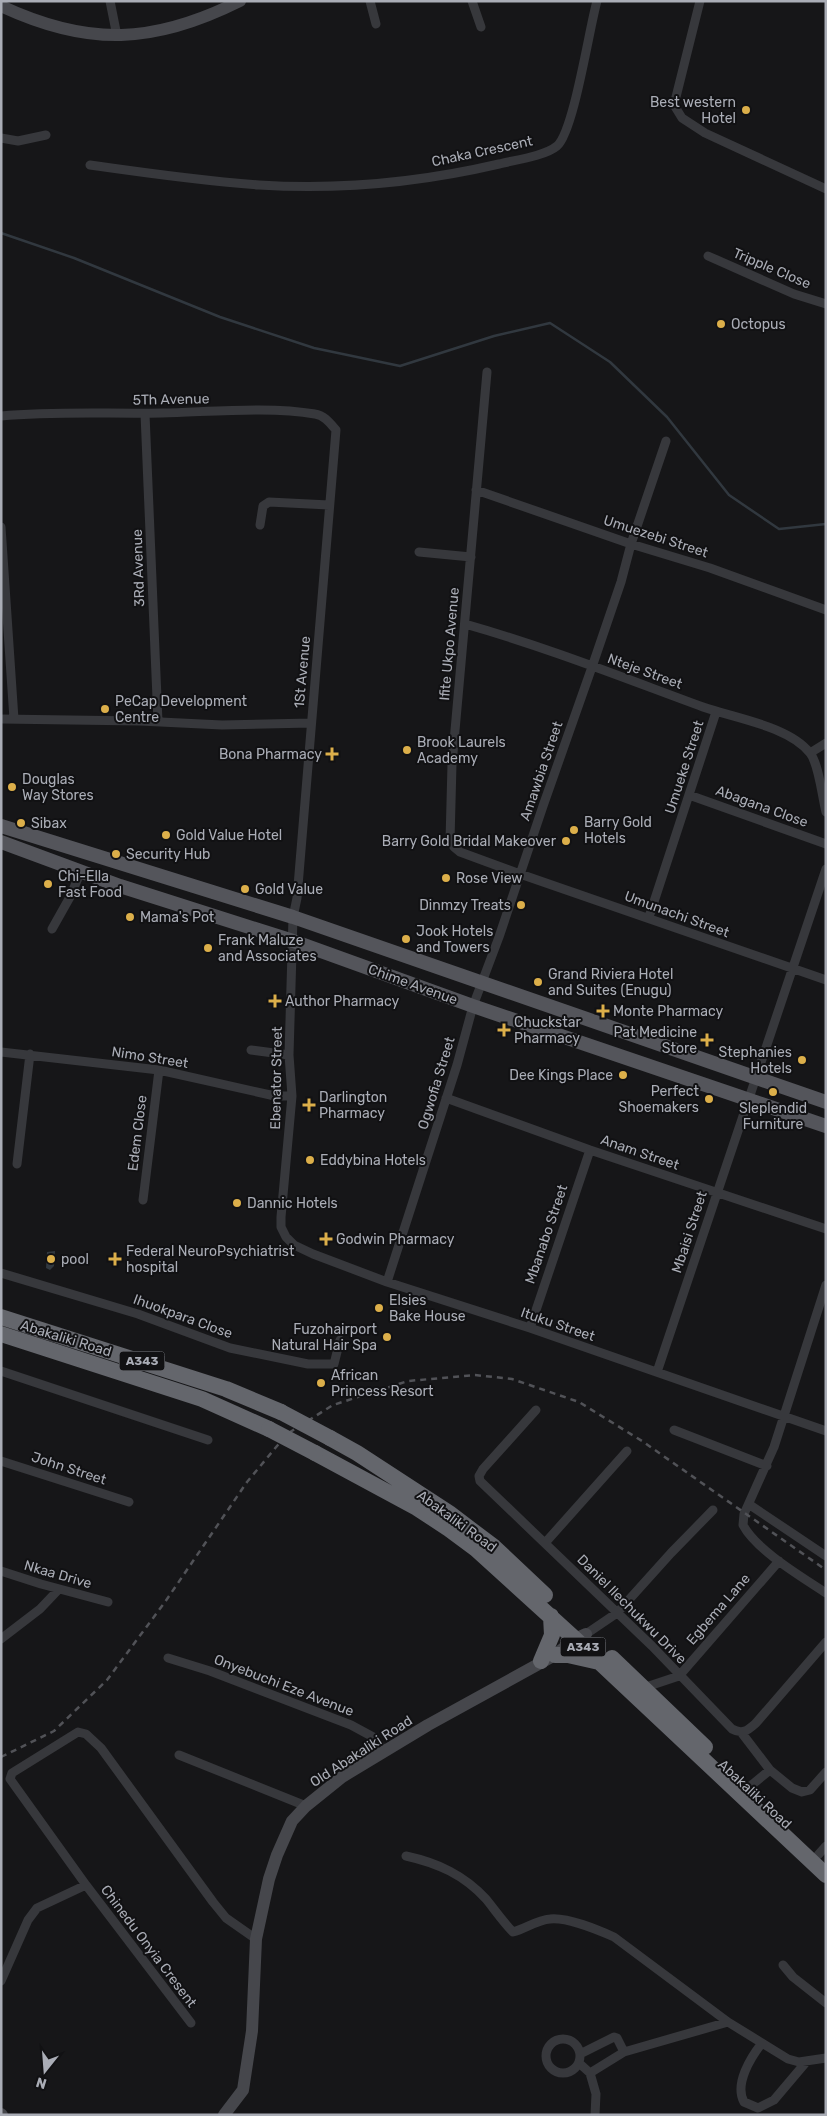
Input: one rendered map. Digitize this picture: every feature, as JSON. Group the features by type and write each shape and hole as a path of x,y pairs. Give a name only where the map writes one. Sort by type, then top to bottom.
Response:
{"highway":[{"name":"Abakaliki Road","path":"1,1317 226,1389 281,1412 357,1453 432,1501 509,1561 580,1636 599,1662 826,1875"},
{"name":"Abakaliki Road","path":"1,1334 202,1399 315,1452 450,1528 551,1616 580,1636 643,1688 748,1788 823,1854"},
{"path":"551,1616 552,1636 548,1658 568,1655 599,1662"}],"main road":[{"path":"1,6 61,29 88,34 117,36 150,32 186,23 220,11 240,1"},
{"name":"Chime Avenue","path":"1,826 293,917 481,984 826,1102"},
{"name":"Chime Avenue","path":"1,842 120,886 293,941 473,1006 826,1126"},
{"name":"Old Abakaliki Road","path":"224,2115 243,2090 252,2031 256,1939 269,1879 292,1821 306,1806 342,1777 384,1751 548,1658 580,1636"}],"street":[{"path":"110,1 117,36"},
{"path":"370,1 376,24"},
{"path":"472,1 481,27"},
{"name":"Chaka Crescent","path":"90,164 161,175 260,185 336,185 468,171 543,152 556,146 565,136 572,114 597,1"},
{"path":"700,1 674,105 677,112 682,118 697,128 730,146 826,189"},
{"path":"1,138 18,141 46,135"},
{"name":"Tripple Close","path":"708,256 794,294 826,304"},
{"name":"Ifite Ukpo Avenue","path":"487,372 452,764 450,841 460,852 520,874"},
{"name":"5Th Avenue","path":"1,416 40,413 145,414 274,411 317,414 326,419 336,430"},
{"name":"3Rd Avenue","path":"145,414 158,722"},
{"name":"1St Avenue","path":"293,917 298,898 336,430"},
{"name":"Amawbia Street","path":"473,1006 499,937 592,667 666,441"},
{"name":"Umuezebi Street","path":"476,490 631,544 710,568 826,610"},
{"path":"260,525 264,506 269,502 329,505"},
{"path":"1,527 14,719"},
{"path":"419,552 471,557"},
{"name":"Nteje Street","path":"465,624 556,652 716,712 780,733 803,746 810,753"},
{"name":"Umueke Street","path":"649,917 716,712"},
{"path":"1,719 222,725 311,723"},
{"path":"826,743 810,753 815,764 826,812"},
{"name":"Abagana Close","path":"689,795 826,844"},
{"path":"755,1078 826,869"},
{"path":"52,928 70,897 81,871"},
{"name":"Umunachi Street","path":"520,874 649,917 826,980"},
{"name":"Ebenator Street","path":"286,1237 281,1227 281,1217 292,1096 289,1055 293,917"},
{"name":"Ogwofia Street","path":"387,1282 446,1098 473,1006"},
{"path":"251,1050 289,1055"},
{"name":"Nimo Street","path":"1,1052 160,1070 275,1096 292,1096"},
{"path":"17,1164 30,1054"},
{"name":"Edem Close","path":"142,1200 160,1070"},
{"name":"Mbaisi Street","path":"657,1372 755,1078"},
{"name":"Anam Street","path":"446,1098 590,1150 826,1229"},
{"name":"Mbanabo Street","path":"530,1328 590,1150"},
{"name":"Ituku Street","path":"286,1237 294,1245 313,1254 387,1282 530,1328 826,1430"},
{"name":"Ihuokpara Close","path":"1,1273 138,1314 230,1348 308,1364 334,1364 340,1340"},
{"path":"826,1284 767,1466 750,1505 744,1514 742,1525 754,1539 779,1561 826,1592"},
{"path":"1,1371 208,1440"},
{"name":"Daniel Ilechukwu Drive","path":"536,1410 483,1469 479,1479 652,1646 732,1729 741,1732 770,1770 792,1788 802,1792 810,1790 826,1772"},
{"path":"674,1430 767,1466"},
{"path":"545,1543 627,1451"},
{"name":"John Street","path":"1,1461 129,1502"},
{"path":"750,1505 825,1553"},
{"path":"580,1636 617,1614 671,1553 714,1510"},
{"name":"Egbema Lane","path":"679,1676 779,1561"},
{"name":"Nkaa Drive","path":"1,1571 108,1602"},
{"path":"1,1639 40,1609 59,1589"},
{"path":"741,1732 746,1732 756,1722 826,1642"},
{"name":"Onyebuchi Eze Avenue","path":"168,1658 351,1725 375,1738 384,1751"},
{"path":"643,1688 679,1676"},
{"name":"Chinedu Onyia Cresent","path":"191,2023 86,1885 10,1779 12,1773 78,1732 86,1734 101,1748 226,1918 256,1939"},
{"path":"179,1755 306,1806"},
{"path":"748,1788 770,1770"},
{"path":"406,1856 426,1860 464,1879 481,1894 513,1932 549,1919 560,1919 597,1930 614,1937 728,2022 788,2059 799,2062 826,2058"},
{"path":"1,1981 28,1920 38,1908 86,1885"},
{"path":"783,1965 793,1977 826,2003"},
{"path":"590,2072 624,2052 728,2022"},
{"path":"580,2054 614,2037 617,2038 624,2052"},
{"path":"558,2040 568,2040 576,2045 580,2054 578,2063 567,2073 554,2070 547,2063 546,2054 550,2045 558,2040"},
{"path":"762,2043 747,2067 741,2091 744,2102 751,2106 758,2108 774,2100 806,2061"},
{"path":"578,2063 590,2072 596,2094 595,2115"}],"shaded area":[{"name":"pool","path":"55,1251 54,1266 50,1270 46,1268 47,1252"}],"waterway":[{"path":"1,233 74,258 220,317 314,348 400,366 494,336 550,323 610,362 667,417 729,495 779,529 826,524"}],"railway":[{"path":"1,1757 54,1731 107,1680 165,1602 247,1482 287,1434 333,1405 408,1381 475,1375 512,1379 579,1402 642,1441 826,1570"}],"place":[{"name":"Best western Hotel","path":"746,110"},
{"name":"Octopus","path":"721,324"},
{"name":"PeCap Development Centre","path":"105,709"},
{"name":"Brook Laurels Academy","path":"407,750"},
{"name":"Bona Pharmacy","path":"332,754"},
{"name":"Douglas Way Stores","path":"12,787"},
{"name":"Sibax","path":"21,823"},
{"name":"Barry Gold Hotels","path":"574,830"},
{"name":"Gold Value Hotel","path":"166,835"},
{"name":"Barry Gold Bridal Makeover","path":"566,841"},
{"name":"Security Hub","path":"116,854"},
{"name":"Rose View","path":"446,878"},
{"name":"Chi-Ella Fast Food","path":"48,884"},
{"name":"Gold Value","path":"245,889"},
{"name":"Dinmzy Treats","path":"521,905"},
{"name":"Mama's Pot","path":"130,917"},
{"name":"Jook Hotels and Towers","path":"406,939"},
{"name":"Frank Maluze and Associates","path":"208,948"},
{"name":"Grand Riviera Hotel and Suites (Enugu)","path":"538,982"},
{"name":"Author Pharmacy","path":"275,1001"},
{"name":"Monte Pharmacy","path":"603,1011"},
{"name":"Chuckstar Pharmacy","path":"504,1030"},
{"name":"Pat Medicine Store","path":"707,1040"},
{"name":"Stephanies Hotels","path":"802,1060"},
{"name":"Dee Kings Place","path":"623,1075"},
{"name":"Sleplendid Furniture","path":"773,1092"},
{"name":"Perfect Shoemakers","path":"709,1099"},
{"name":"Darlington Pharmacy","path":"309,1105"},
{"name":"Eddybina Hotels","path":"310,1160"},
{"name":"Dannic Hotels","path":"237,1203"},
{"name":"Godwin Pharmacy","path":"326,1239"},
{"name":"pool","path":"51,1259"},
{"name":"Federal NeuroPsychiatrist hospital","path":"115,1259"},
{"name":"Elsies Bake House","path":"379,1308"},
{"name":"Fuzohairport Natural Hair Spa","path":"387,1337"},
{"name":"African Princess Resort","path":"321,1383"}]}
